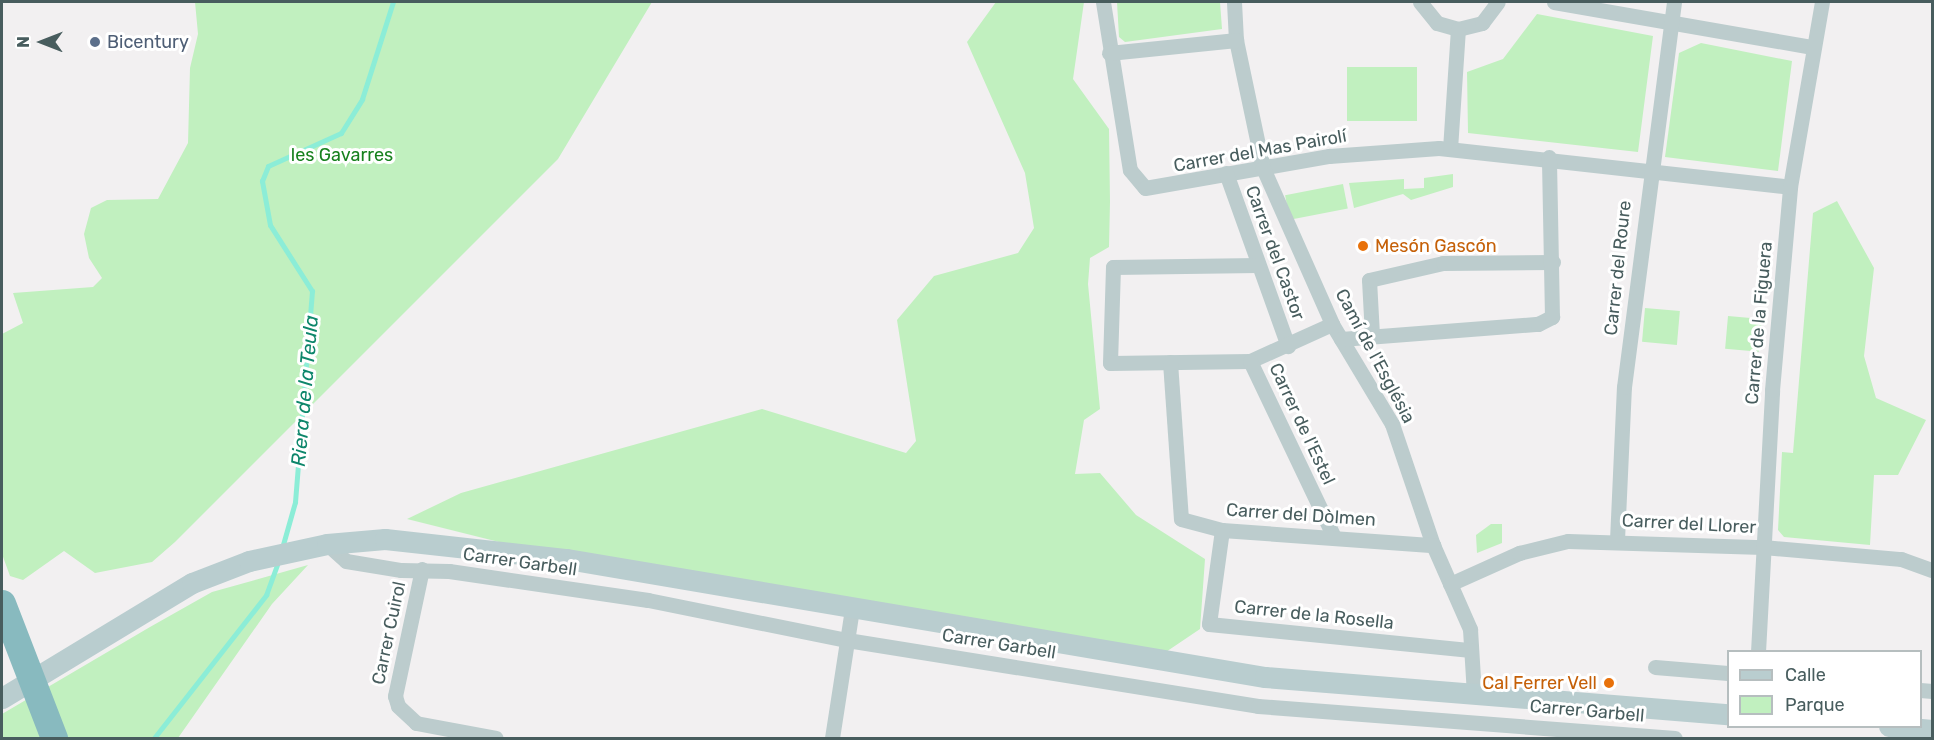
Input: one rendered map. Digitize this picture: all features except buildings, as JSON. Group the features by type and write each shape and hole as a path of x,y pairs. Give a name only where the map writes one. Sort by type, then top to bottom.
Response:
{"highway":[{"path":"2,605 54,738"}],"main road":[{"path":"2,698 192,583 249,561 327,544 385,539 455,544 1265,677 1727,714"},
{"path":"1910,728 1932,730"}],"street":[{"name":"Carrer del Mas Pairolí","path":"1103,2 1109,53 1136,180 1157,189 1226,173 1329,156 1450,149 1549,157 1790,187"},
{"name":"Camí de l'Església","path":"1234,2 1236,40 1263,168 1332,324 1392,424 1433,545 1470,629 1474,694"},
{"path":"1420,2 1437,23 1458,29 1482,23 1498,2"},
{"path":"1554,2 1811,47"},
{"name":"Carrer del Roure","path":"1617,540 1624,387 1648,171 1674,2"},
{"name":"Carrer de la Figuera","path":"1758,650 1763,547 1790,187 1811,47 1822,2"},
{"path":"1450,149 1458,29"},
{"path":"1109,53 1236,40"},
{"path":"1341,339 1538,324 1551,317 1555,304 1549,157"},
{"name":"Carrer del Castor","path":"1226,173 1288,346"},
{"path":"1372,335 1369,280 1443,263 1553,262"},
{"path":"1258,265 1113,267 1110,363 1250,361 1288,346 1332,324"},
{"name":"Carrer de l'Estel","path":"1250,361 1334,537"},
{"name":"Carrer del Dòlmen","path":"1170,362 1181,519 1222,531 1433,545"},
{"name":"Carrer de la Rosella","path":"1222,531 1209,624 1471,650"},
{"name":"Carrer del Llorer","path":"1450,584 1519,553 1568,541 1617,540 1763,547 1901,559 1932,570"},
{"name":"Carrer Garbell","path":"327,544 346,561 648,600 847,640 1258,706 1675,738"},
{"name":"Carrer Cuirol","path":"422,569 395,696 398,706 416,723 496,738"},
{"path":"832,738 852,609"},
{"path":"1655,667 1727,673"}],"green space":[{"name":"les Gavarres","path":"195,2 652,2 558,159 175,542 152,562 95,573 64,551 23,580 10,576 2,554 2,334 23,323 13,293 93,287 102,278 89,258 84,234 91,208 107,200 158,199 188,143 190,68 198,34"},
{"path":"996,2 1084,2 1073,79 1109,129 1110,202 1109,247 1090,258 1088,284 1100,409 1084,420 1075,474 1100,473 1136,515 1205,559 1200,629 1154,660 567,559 407,519 461,493 762,409 906,453 916,441 897,320 934,276 1018,253 1034,228 1025,173 967,42"},
{"path":"1117,2 1220,2 1222,29 1125,42 1119,37"},
{"path":"1537,14 1653,36 1638,152 1468,133 1467,72 1503,59"},
{"path":"1701,43 1792,61 1778,171 1665,157 1679,53"},
{"path":"1347,67 1417,67 1417,121 1347,121"},
{"path":"1453,174 1453,187 1411,200 1403,194 1354,208 1349,183 1404,179 1404,189 1424,188 1424,178"},
{"path":"1343,184 1348,209 1290,220 1285,195"},
{"path":"1837,201 1874,268 1864,356 1876,398 1926,420 1898,475 1874,475 1870,545 1784,537 1778,530 1782,452 1793,453 1813,213"},
{"path":"1645,308 1680,311 1677,345 1642,342"},
{"path":"1728,316 1762,319 1759,352 1725,349"},
{"path":"1491,524 1502,524 1502,543 1477,553 1476,535"},
{"path":"308,565 272,604 178,738 2,738 2,714 150,627 212,592"}],"waterway":[{"name":"Riera de la Teula","path":"282,548 295,502 312,291 270,225 262,181 268,166 341,133 362,99 393,2"},
{"name":"Riera de la Teula","path":"154,738 266,595 279,560"}],"place":[{"name":"Bicentury","path":"95,42"},
{"name":"Mesón Gascón","path":"1363,246"},
{"name":"Cal Ferrer Vell","path":"1609,683"}]}
